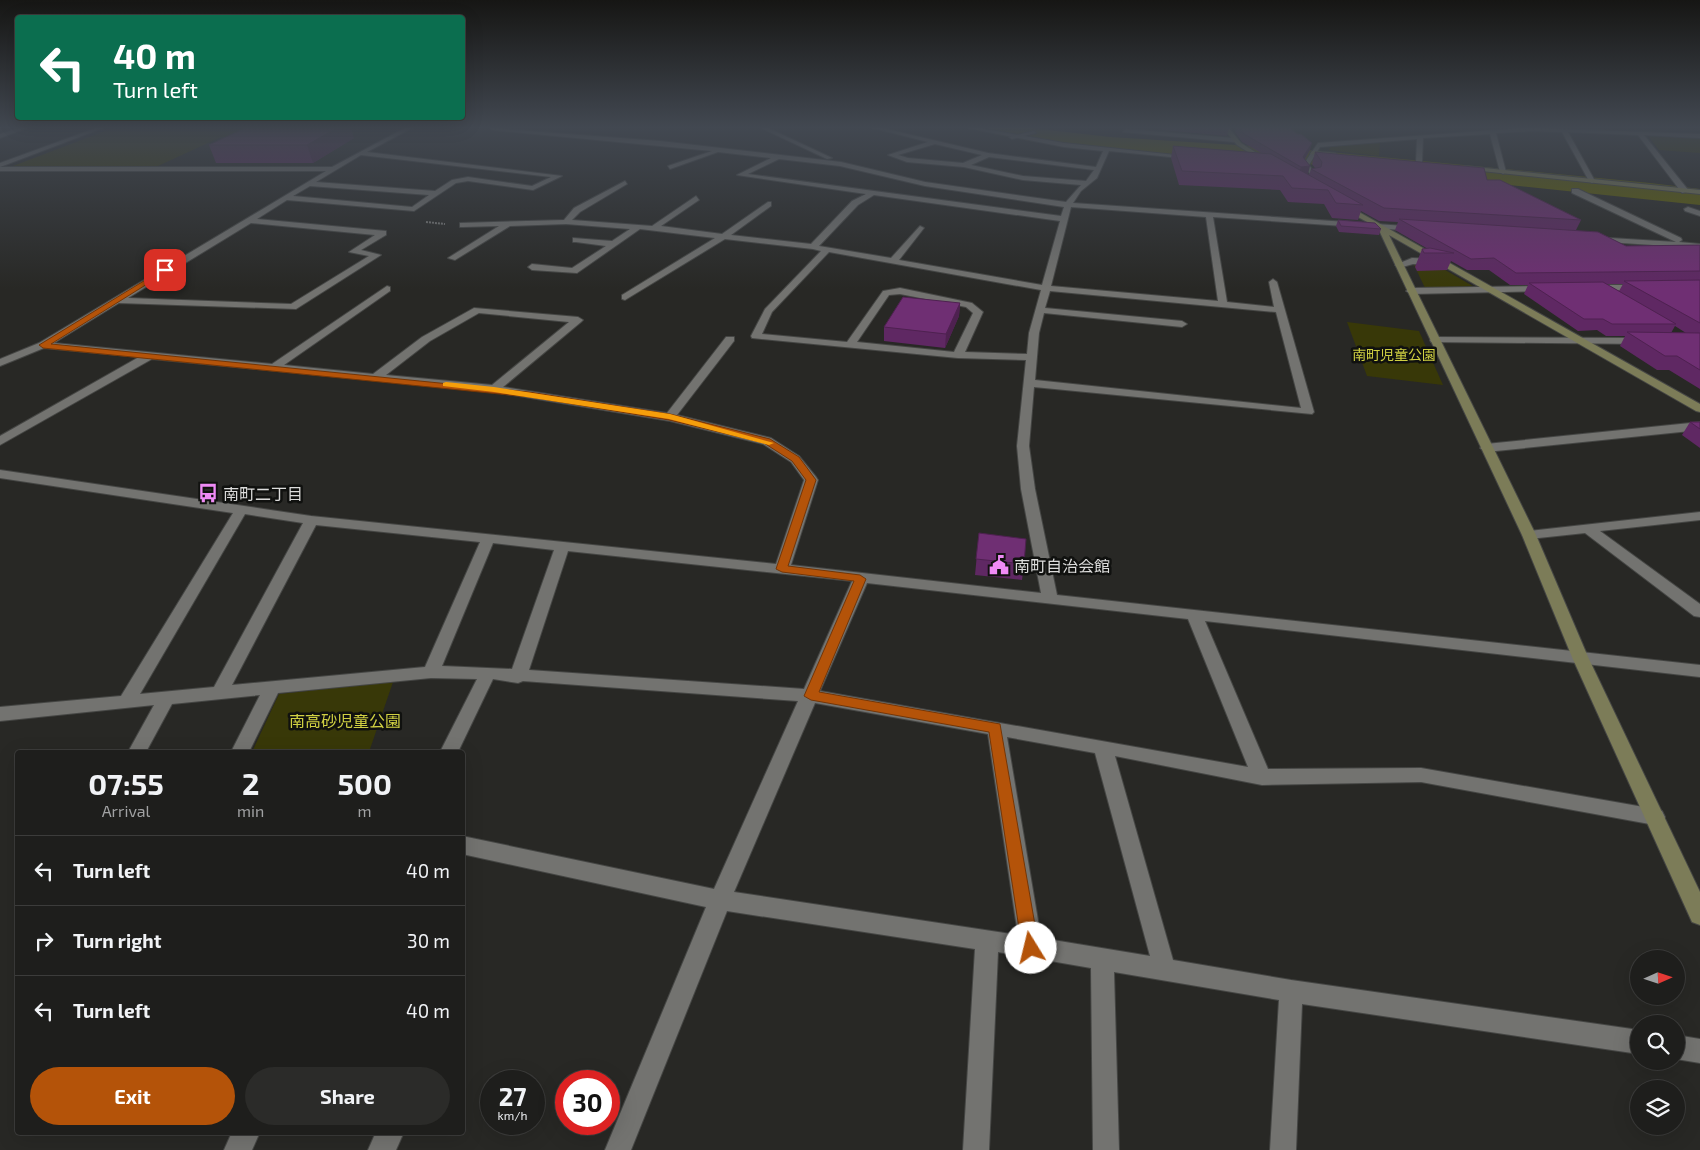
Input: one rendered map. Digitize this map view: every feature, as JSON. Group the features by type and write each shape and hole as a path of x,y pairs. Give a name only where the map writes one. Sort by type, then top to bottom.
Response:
{"street":[{"path":"0,364 43,345 312,182"},
{"path":"286,198 414,209 453,182"},
{"path":"487,182 533,188 547,182"},
{"path":"789,182 1065,220"},
{"path":"916,182 985,195 1068,205 1209,212 1430,229"},
{"path":"1070,182 1087,183"},
{"path":"1303,182 1314,188"},
{"path":"1598,182 1700,192"},
{"path":"1678,182 1685,191"},
{"path":"566,222 577,210 625,183"},
{"path":"1050,600 1028,489 1023,446 1028,384 1040,310 1068,205 1087,183"},
{"path":"308,184 433,194"},
{"path":"1574,191 1700,251"},
{"path":"812,247 855,203 873,193"},
{"path":"654,228 696,198"},
{"path":"1339,202 1700,409"},
{"path":"625,297 724,236 768,204"},
{"path":"1688,209 1700,214"},
{"path":"1209,212 1223,304"},
{"path":"116,300 292,307 377,255 353,252 383,233 248,220"},
{"path":"463,225 566,222 654,228 812,247 1045,288 1280,310"},
{"path":"452,258 509,224"},
{"path":"1381,226 1486,448 1529,534 1580,657 1700,915"},
{"path":"532,267 574,271 638,227"},
{"path":"893,261 920,228"},
{"path":"1588,238 1700,246"},
{"path":"576,240 614,244"},
{"path":"826,250 768,311 756,336 958,355 1031,357"},
{"path":"1399,265 1412,260 1425,260 1447,265"},
{"path":"1028,384 1308,412 1273,282"},
{"path":"1411,291 1560,288"},
{"path":"1580,288 1654,288"},
{"path":"1600,288 1616,298"},
{"path":"273,368 387,290"},
{"path":"850,345 886,293 900,291 969,305 978,312 958,355"},
{"path":"375,378 426,339 477,310 578,320 494,389"},
{"path":"1040,310 1182,324"},
{"path":"670,417 730,339"},
{"path":"1435,340 1659,341"},
{"path":"43,345 494,389 670,417 767,441 795,459 811,480 782,569"},
{"path":"0,441 149,356"},
{"path":"1486,448 1700,426"},
{"path":"0,474 311,520 782,569 1050,600 1700,670"},
{"path":"127,701 241,510"},
{"path":"1529,534 1700,516"},
{"path":"220,692 311,520"},
{"path":"1587,528 1700,612"},
{"path":"431,672 488,539"},
{"path":"518,677 563,546"},
{"path":"618,1150 720,900 811,696 860,579"},
{"path":"1194,615 1262,776"},
{"path":"0,714 431,672 488,673 518,677 811,696 1262,776 1421,776 1655,817"},
{"path":"450,750 488,673"},
{"path":"241,750 272,686"},
{"path":"138,750 167,697"},
{"path":"996,728 1031,948"},
{"path":"1103,747 1165,972"},
{"path":"465,846 720,900 987,940 1165,972 1630,1041"},
{"path":"976,1150 987,940"},
{"path":"1102,960 1106,1150"},
{"path":"1283,1150 1291,991"},
{"path":"1685,1048 1700,1050"},
{"path":"237,1150 245,1135"},
{"path":"381,1150 390,1135"}],"green space":[{"path":"1435,264 1476,288 1426,290 1414,265"},
{"name":"南町児童公園","path":"1347,322 1419,331 1443,385 1367,376"},
{"name":"南高砂児童公園","path":"393,682 370,750 253,750 279,694"}],"building":[{"path":"1287,182 1321,182 1363,205 1336,203 1328,190 1292,188"},
{"path":"1335,182 1503,182 1581,220 1384,208"},
{"path":"1399,219 1598,232 1626,246 1700,245 1700,271 1516,273 1494,258 1471,259"},
{"path":"1338,220 1375,223 1381,229 1341,226"},
{"path":"1430,248 1454,253 1424,253 1422,249"},
{"path":"1700,280 1700,323 1624,281"},
{"path":"1603,282 1676,324 1612,324 1603,319 1584,319 1529,283"},
{"path":"903,297 960,303 946,334 884,327"},
{"path":"1627,332 1700,333 1700,370 1677,356 1665,356"},
{"path":"1690,422 1700,422 1700,429"},
{"path":"979,533 1026,539 1024,564 976,559"}],"waterway":[{"path":"1560,182 1700,197"}],"slow traffic":[{"path":"446,385 494,389 670,417 769,443"}],"place":[{"name":"南町二丁目","path":"208,493"},
{"name":"南町自治会館","path":"999,565"}],"route":[{"path":"165,270 43,345 529,394 670,417 767,441 795,459 811,480 782,569 860,579 811,696 996,728 1031,948"}]}
